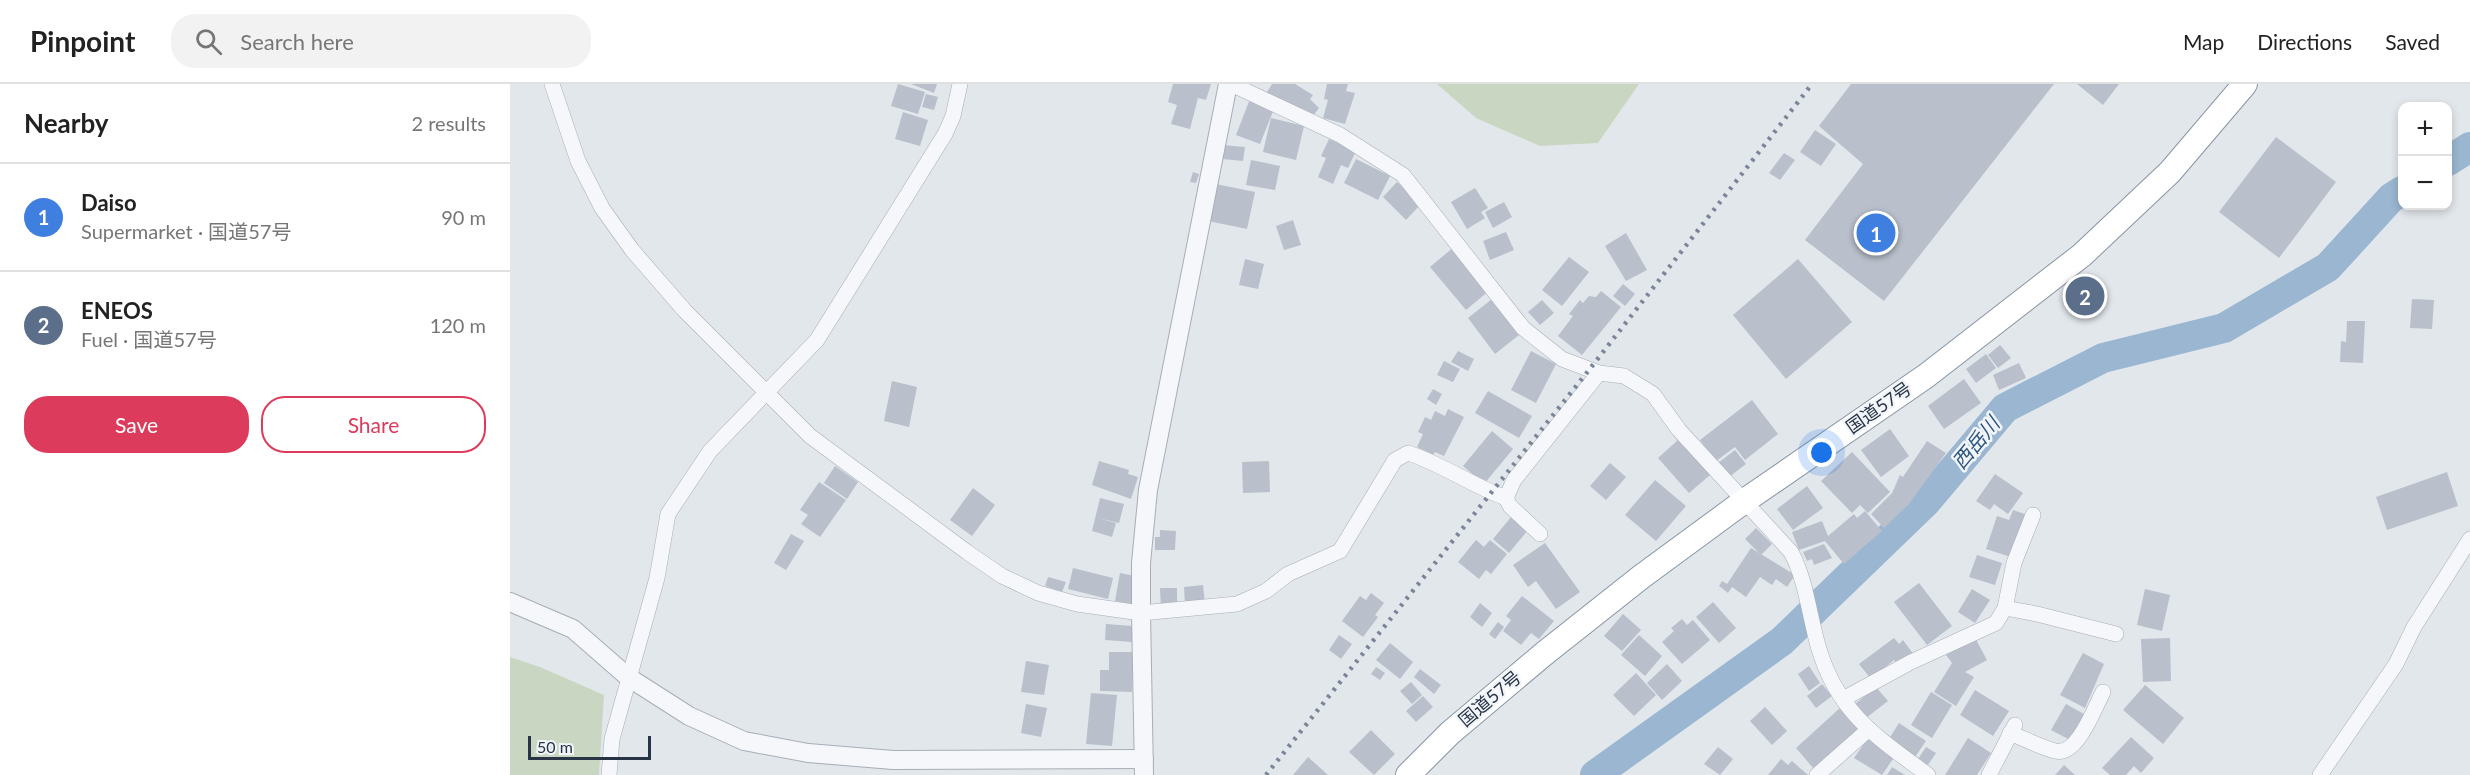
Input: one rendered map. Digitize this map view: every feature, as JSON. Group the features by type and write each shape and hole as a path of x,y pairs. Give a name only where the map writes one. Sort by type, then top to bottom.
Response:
{"highway":[{"name":"国道57号","path":"1408,775 1450,733 1641,576 1743,502 1926,376 2082,255 2170,172 2245,84"}],"street":[{"path":"552,84 578,161 602,208 632,250 685,311 765,394 810,436 1002,576 1038,594 1077,604 1141,613 1237,603 1266,591 1288,574 1340,551 1395,460 1408,453 1427,459 1459,478 1506,498 1510,506 1540,534"},
{"path":"609,775 612,739 657,578 668,514 710,451 818,340 945,134 953,116 960,84"},
{"path":"510,602 573,629 628,677 689,716 744,741 808,753 893,760 1144,767 1141,563 1148,490 1230,84 1340,135 1403,175 1523,328 1562,359 1599,373 1624,376 1653,394 1679,430 1791,552 1801,569 1819,649 1832,683 1843,699 1868,730 1928,775"},
{"path":"1506,498 1514,480 1599,373"},
{"path":"1843,699 1911,662 1996,623 2005,608 2014,563 2033,515"},
{"path":"2320,775 2396,664 2414,627 2466,557 2470,539"},
{"path":"2005,608 2116,634"},
{"path":"1989,775 2013,729 2057,752 2067,751 2075,744 2103,692"},
{"path":"1817,775 1868,730"}],"green space":[{"path":"1437,84 1639,84 1598,143 1540,146 1476,118"},
{"path":"510,657 540,667 604,695 599,775 510,775"}],"building":[{"path":"898,84 925,92 918,114 891,106"},
{"path":"911,84 937,84 934,93"},
{"path":"1173,84 1211,84 1206,100 1198,98 1190,129 1171,124 1177,105 1168,102"},
{"path":"1272,84 1295,84 1313,95 1310,99 1319,108 1313,116 1308,117 1267,92"},
{"path":"1327,84 1348,84 1346,91 1355,93 1345,124 1323,118 1328,100 1324,99"},
{"path":"1851,84 2054,84 1884,301 1805,240 1863,164 1819,126"},
{"path":"2077,84 2119,84 2103,105"},
{"path":"926,94 938,97 934,110 922,107"},
{"path":"1250,99 1274,109 1260,144 1236,135"},
{"path":"903,112 928,120 920,146 895,139"},
{"path":"1271,118 1304,126 1296,160 1263,152"},
{"path":"1815,130 1836,144 1821,166 1800,152"},
{"path":"2276,137 2336,182 2279,258 2219,212"},
{"path":"1329,139 1356,151 1348,168 1341,165 1333,184 1318,177 1326,158 1321,156"},
{"path":"1223,145 1245,147 1243,161 1222,159"},
{"path":"1784,153 1795,160 1780,180 1769,173"},
{"path":"1356,159 1390,176 1378,200 1344,183"},
{"path":"1251,160 1280,166 1275,190 1246,185"},
{"path":"1193,172 1199,174 1196,183 1190,182"},
{"path":"1397,182 1421,204 1406,220 1383,197"},
{"path":"1216,184 1255,192 1247,229 1208,221"},
{"path":"1475,188 1488,208 1481,212 1485,218 1467,229 1451,202"},
{"path":"1504,202 1512,217 1493,228 1485,212"},
{"path":"1293,220 1301,245 1284,250 1276,226"},
{"path":"1506,232 1514,250 1490,260 1483,241"},
{"path":"1626,233 1647,270 1626,281 1605,246"},
{"path":"1455,246 1491,289 1466,310 1430,267"},
{"path":"1569,257 1589,272 1562,306 1542,290"},
{"path":"1245,259 1264,264 1258,289 1239,285"},
{"path":"1798,259 1852,322 1786,379 1733,315"},
{"path":"1623,284 1635,294 1625,306 1613,296"},
{"path":"1601,291 1621,307 1582,355 1558,336 1573,316 1569,314 1580,300 1583,303 1589,296 1596,297"},
{"path":"1492,299 1519,335 1495,354 1468,318"},
{"path":"2412,299 2434,300 2432,329 2410,328"},
{"path":"1542,300 1554,313 1540,325 1528,312"},
{"path":"2347,321 2365,321 2363,363 2340,362 2341,341 2346,342"},
{"path":"2000,345 2011,358 1998,368 1988,355"},
{"path":"1458,351 1474,359 1468,371 1451,362"},
{"path":"1531,351 1556,364 1536,403 1511,390"},
{"path":"1986,354 1996,368 1976,383 1966,369"},
{"path":"1444,361 1460,369 1453,382 1437,375"},
{"path":"2019,363 2026,378 1999,390 1993,375"},
{"path":"1964,379 1981,403 1944,429 1928,406"},
{"path":"892,381 917,387 909,427 884,421"},
{"path":"1433,389 1442,394 1436,405 1427,399"},
{"path":"1488,391 1532,416 1519,438 1475,413"},
{"path":"1752,400 1778,434 1745,460 1735,447 1716,461 1700,440"},
{"path":"1448,409 1464,417 1444,456 1435,452 1433,455 1417,447 1423,434 1418,432 1425,417 1431,420 1435,411 1445,416"},
{"path":"1890,429 1909,456 1881,477 1861,450"},
{"path":"1492,431 1513,449 1484,484 1463,466"},
{"path":"1679,439 1710,475 1689,493 1658,458"},
{"path":"1927,441 1946,453 1909,504 1884,528 1871,514 1892,493 1900,475 1903,477"},
{"path":"1735,450 1746,464 1729,477 1718,463"},
{"path":"1852,452 1890,492 1868,513 1860,505 1852,513 1821,481"},
{"path":"1099,461 1129,470 1128,474 1138,477 1131,499 1092,485"},
{"path":"1269,461 1270,492 1243,493 1242,462"},
{"path":"1610,463 1626,477 1606,500 1590,486"},
{"path":"835,466 858,482 847,499 824,483"},
{"path":"2447,472 2458,506 2387,530 2376,497"},
{"path":"1995,474 2023,493 2008,514 1994,504 1990,510 1976,501"},
{"path":"1655,480 1686,506 1656,541 1625,515"},
{"path":"819,482 846,500 820,537 801,524 808,515 800,510"},
{"path":"1807,486 1823,508 1793,530 1777,509"},
{"path":"973,488 995,505 972,536 950,520"},
{"path":"1100,498 1124,504 1119,523 1098,518 1116,523 1112,537 1092,531"},
{"path":"2013,510 2025,514 2011,557 1986,549 1997,516 2009,520"},
{"path":"1865,511 1882,531 1844,564 1825,541 1799,550 1792,532 1822,521 1828,536 1854,514 1857,518"},
{"path":"1511,517 1528,530 1509,553 1493,539"},
{"path":"1756,528 1772,544 1761,555 1745,539"},
{"path":"1160,530 1176,531 1175,550 1155,550 1155,537 1160,537"},
{"path":"791,534 804,541 786,570 774,563"},
{"path":"1476,540 1484,547 1490,540 1507,554 1491,574 1486,570 1479,579 1458,562"},
{"path":"1545,543 1580,592 1556,609 1536,581 1528,587 1513,565"},
{"path":"1824,544 1832,558 1814,565 1812,559 1807,561 1803,552"},
{"path":"1751,548 1795,575 1787,587 1776,579 1772,585 1760,577 1746,597 1732,587 1728,593 1719,586 1722,581 1727,584"},
{"path":"1977,555 2002,563 1995,585 1969,577"},
{"path":"1073,568 1113,578 1108,599 1068,589"},
{"path":"1120,573 1135,576 1131,604 1115,601"},
{"path":"1048,577 1066,582 1062,592 1045,586"},
{"path":"1919,583 1952,626 1927,645 1894,602"},
{"path":"1203,585 1205,603 1185,605 1184,587"},
{"path":"1160,588 1177,588 1177,608 1161,608"},
{"path":"1972,589 1990,600 1975,623 1958,612"},
{"path":"2145,589 2170,595 2162,631 2137,625"},
{"path":"1371,593 1384,603 1375,615 1378,617 1363,637 1342,621 1360,596 1366,600"},
{"path":"1522,596 1554,621 1539,639 1531,633 1521,645 1503,631 1511,620 1506,616"},
{"path":"1713,602 1736,628 1719,643 1696,617"},
{"path":"1480,603 1492,613 1482,627 1470,617"},
{"path":"1623,614 1641,630 1622,651 1604,636"},
{"path":"1682,619 1687,625 1693,620 1710,640 1682,664 1662,642 1674,631 1671,628"},
{"path":"1498,622 1504,627 1495,639 1489,634"},
{"path":"1106,624 1133,626 1132,642 1105,640"},
{"path":"1339,635 1352,644 1341,659 1329,650"},
{"path":"1639,635 1662,656 1645,676 1621,655"},
{"path":"1894,638 1899,644 1903,640 1914,655 1899,667 1894,660 1871,679 1859,664"},
{"path":"1975,638 1987,660 1965,672 1974,677 1956,706 1934,692 1952,663 1946,655"},
{"path":"2170,638 2171,681 2143,682 2141,639"},
{"path":"1390,643 1413,662 1400,679 1376,660"},
{"path":"1109,652 1132,652 1132,692 1100,691 1100,670 1109,670"},
{"path":"2083,653 2104,664 2085,708 2060,695"},
{"path":"1026,661 1049,665 1044,695 1021,692"},
{"path":"1667,664 1682,681 1662,700 1647,683"},
{"path":"1809,666 1820,683 1809,691 1798,674"},
{"path":"1376,667 1385,673 1380,680 1371,674"},
{"path":"1420,669 1441,685 1434,694 1414,677"},
{"path":"1636,673 1656,695 1634,716 1613,695"},
{"path":"1411,682 1422,695 1412,704 1400,691"},
{"path":"1822,684 1832,696 1816,708 1807,696"},
{"path":"2145,685 2184,718 2163,744 2123,710"},
{"path":"1876,687 1888,701 1866,718 1855,704"},
{"path":"1975,690 2009,711 1993,736 1960,715"},
{"path":"1931,692 1952,705 1932,738 1911,725"},
{"path":"1091,693 1117,695 1112,746 1086,744"},
{"path":"1423,696 1433,707 1416,722 1406,711"},
{"path":"1026,704 1047,708 1041,737 1021,733"},
{"path":"2066,704 2084,714 2070,740 2051,730"},
{"path":"1765,707 1787,731 1772,745 1750,721"},
{"path":"1840,708 1859,730 1814,769 1796,748"},
{"path":"1899,723 1926,741 1915,757 1889,739"},
{"path":"1371,730 1395,754 1374,775 1349,752"},
{"path":"2131,737 2154,758 2141,773 2134,766 2126,775 2110,775 2102,768"},
{"path":"1868,738 1895,756 1882,775 1854,758"},
{"path":"1968,738 1991,753 1977,775 1945,775"},
{"path":"1718,747 1733,759 1720,775 1704,764"},
{"path":"1926,747 1936,753 1928,765 1918,759"},
{"path":"1308,757 1328,775 1293,775"},
{"path":"1781,759 1788,765 1792,761 1808,775 1768,775"},
{"path":"2064,765 2075,775 2055,775"},
{"path":"1892,767 1905,775 1887,775"}],"waterway":[{"name":"西岳川","path":"2452,158 2470,147"},
{"name":"西岳川","path":"1595,775 1782,641 1926,502 2005,408 2103,358 2224,328 2328,267 2391,198 2398,194"}],"railway":[{"path":"1266,775 1589,370 1812,84"}],"place":[{"name":"Daiso","path":"1876,233"},
{"name":"ENEOS","path":"2085,296"}]}
